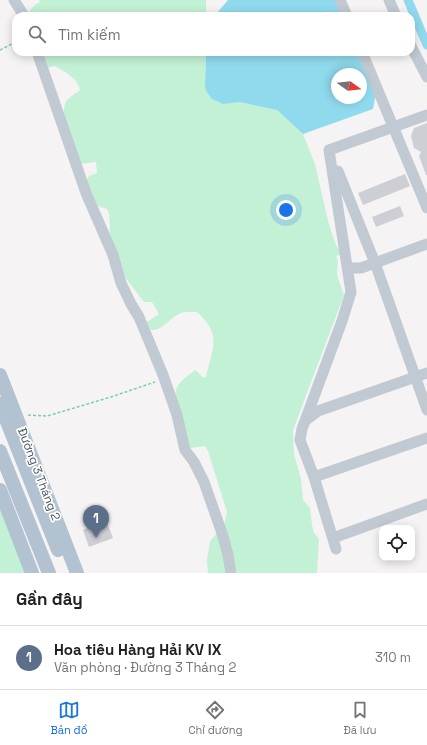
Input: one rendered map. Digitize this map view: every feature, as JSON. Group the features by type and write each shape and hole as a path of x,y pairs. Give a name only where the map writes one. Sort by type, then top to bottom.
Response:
{"main road":[{"name":"Đường 3 Tháng 2","path":"0,375 77,573"},
{"name":"Đường 3 Tháng 2","path":"0,404 67,573"},
{"path":"0,451 49,573"},
{"path":"0,490 32,573"}],"street":[{"path":"14,0 22,12"},
{"path":"340,0 345,12"},
{"path":"389,0 394,12"},
{"path":"415,54 427,77"},
{"path":"38,56 86,193 113,255 121,283 139,317 164,379 176,415 185,450 194,462 204,482 228,554 231,573"},
{"path":"364,56 427,208"},
{"path":"329,150 427,115"},
{"path":"329,150 375,263 427,410"},
{"path":"329,150 351,292 302,429 300,440 314,477 336,549"},
{"path":"348,268 361,268 427,244"},
{"path":"306,420 318,412 427,373"},
{"path":"314,477 427,438"},
{"path":"333,538 427,504"}],"path":[{"path":"0,50 12,44"},
{"path":"15,412 31,416 47,416 164,379"}],"green space":[{"path":"39,0 206,0 206,12 29,12 40,2"},
{"path":"40,56 206,56 206,91 239,102 277,110 303,134 315,164 329,225 336,245 342,254 336,256 338,261 337,275 344,295 293,430 294,454 301,479 303,500 310,508 314,533 319,539 317,573 238,573 233,571 232,573 208,573 207,560 210,541 224,525 227,512 208,451 205,446 190,448 175,392 179,384 195,370 204,378 206,377 213,350 213,335 205,320 197,312 181,313 173,317 163,326 155,330 151,330 147,322 159,314 152,302 144,302 122,273 109,237 109,213 107,209 95,205 86,181 89,176 97,173 96,162 80,164 65,122 64,106 67,100 80,90 79,86 74,79 55,66 46,68"},
{"path":"0,505 26,573 0,573"}],"water":[{"path":"228,0 337,0 342,12 218,12"},
{"path":"206,56 361,56 366,68 331,68 331,104 367,104 367,71 376,93 373,109 303,134 277,110 239,102 223,104 212,99 206,91 205,85"}],"building":[{"path":"427,123 426,175 419,156 421,152 414,148 411,136 414,128"},
{"path":"405,174 410,186 363,205 358,193"},
{"path":"400,206 404,216 376,227 372,217"},
{"path":"106,520 113,538 89,547 83,530"}],"waterway":[{"path":"408,0 413,12"},
{"path":"415,17 427,45"}],"place":[{"name":"Hoa tiêu Hàng Hải KV IX","path":"96,538"}]}
